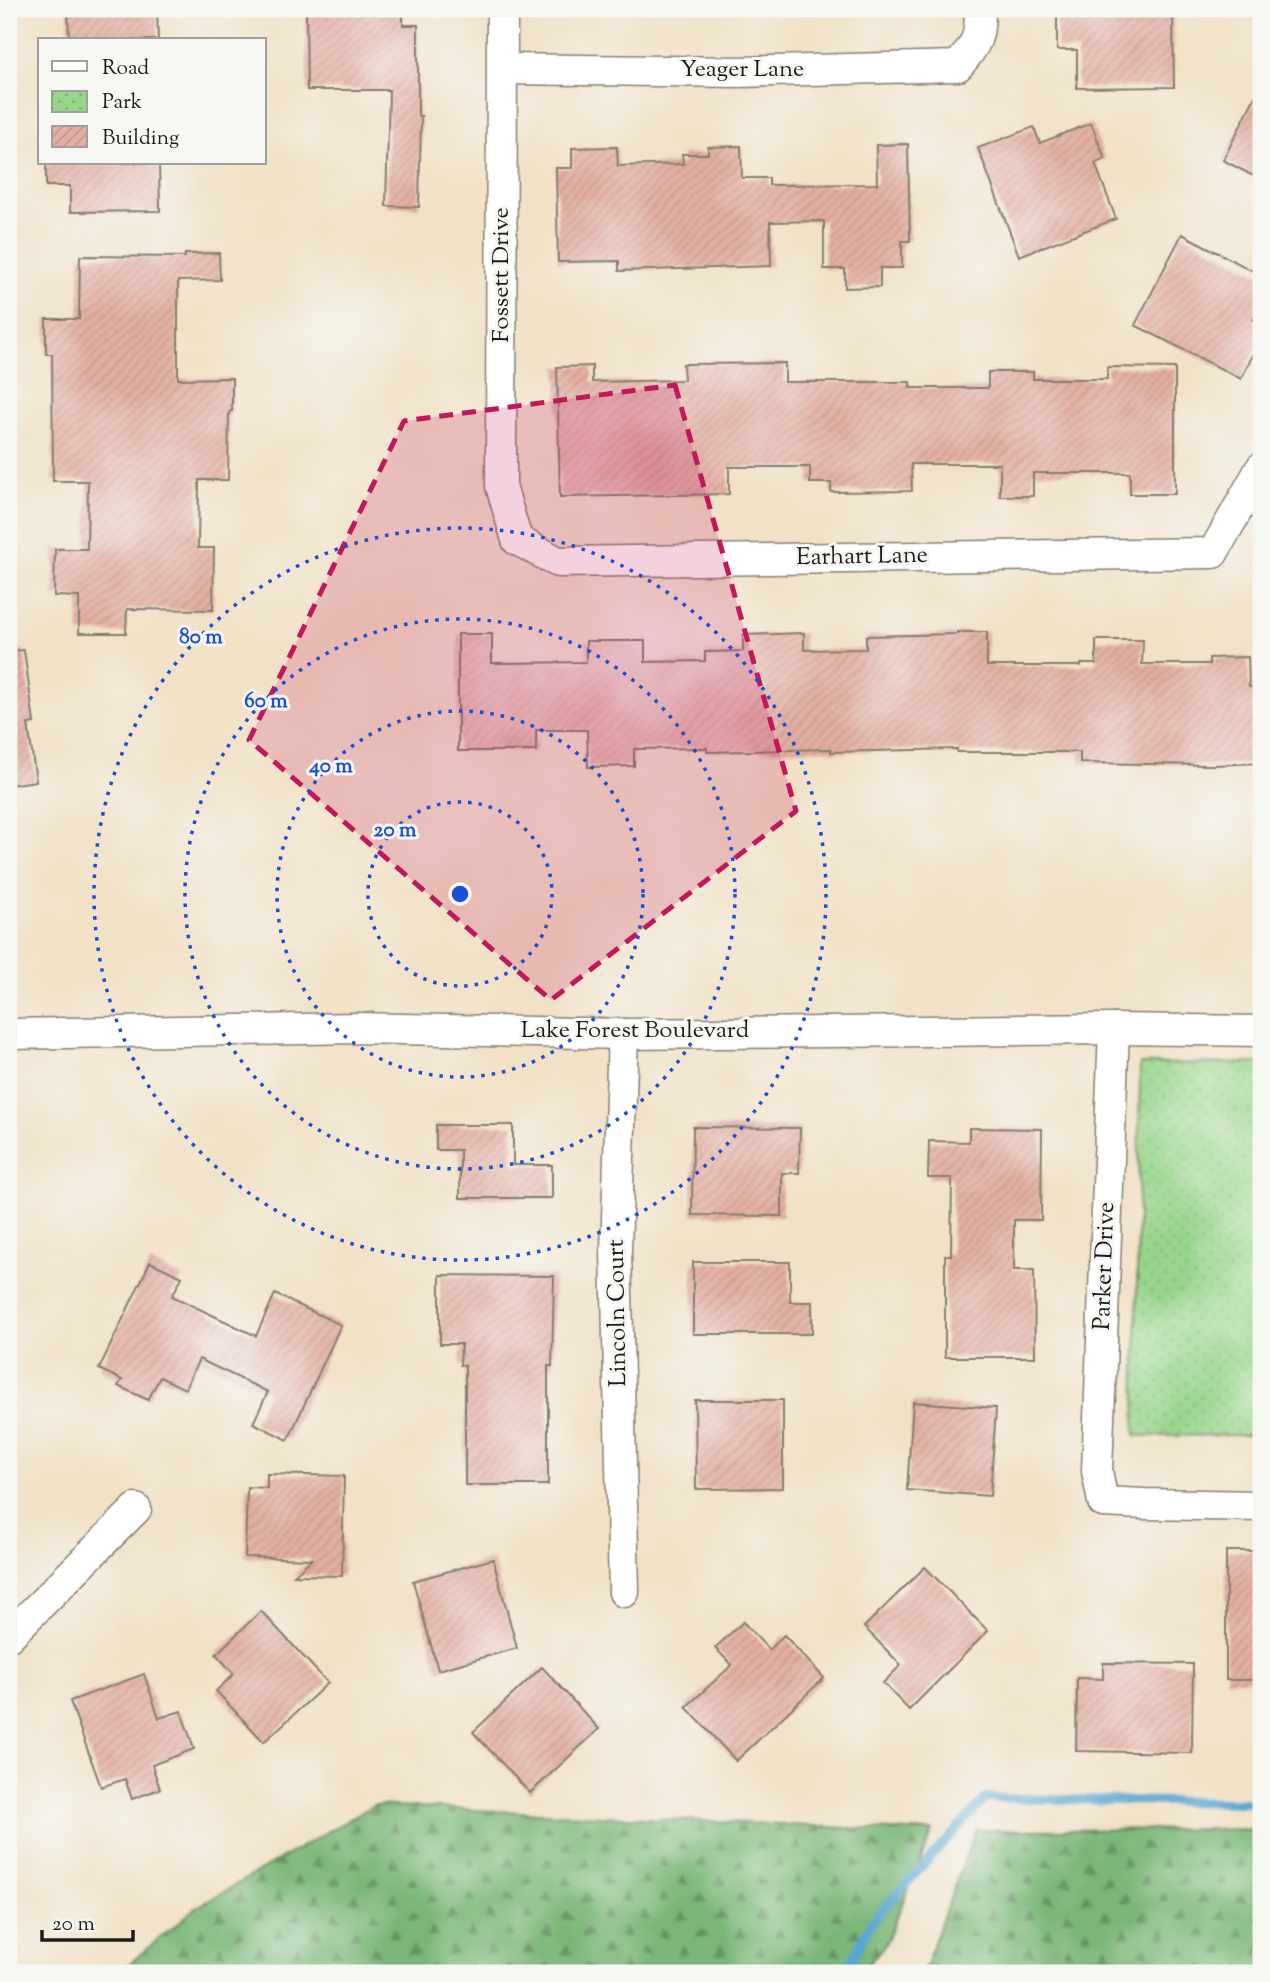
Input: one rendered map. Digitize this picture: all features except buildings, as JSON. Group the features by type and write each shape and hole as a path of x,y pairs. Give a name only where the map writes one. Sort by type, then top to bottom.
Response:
{"street":[{"name":"Fossett Drive","path":"502,9 501,486 517,540"},
{"name":"Yeager Lane","path":"503,69 740,72 958,66 973,48 980,27 980,9"},
{"name":"Earhart Lane","path":"517,540 558,562 1213,553 1261,468"},
{"name":"Lake Forest Boulevard","path":"9,1034 358,1028 622,1034 1114,1029 1261,1031"},
{"name":"Parker Drive","path":"1114,1029 1097,1471 1103,1502 1261,1506"},
{"name":"Lincoln Court","path":"622,1034 616,1250 624,1592"},
{"path":"9,1636 136,1508"}],"highlighted area":[{"path":"675,385 796,811 551,1000 249,740 404,421"}],"green space":[{"path":"1261,1063 1261,1435 1135,1436 1140,1064"},
{"path":"374,1805 933,1831 884,1947 860,1973 118,1973 197,1907"},
{"path":"1261,1829 1261,1973 920,1973 926,1965 976,1830"}],"waterway":[{"path":"845,1973 872,1921 986,1798 1261,1803"}]}
